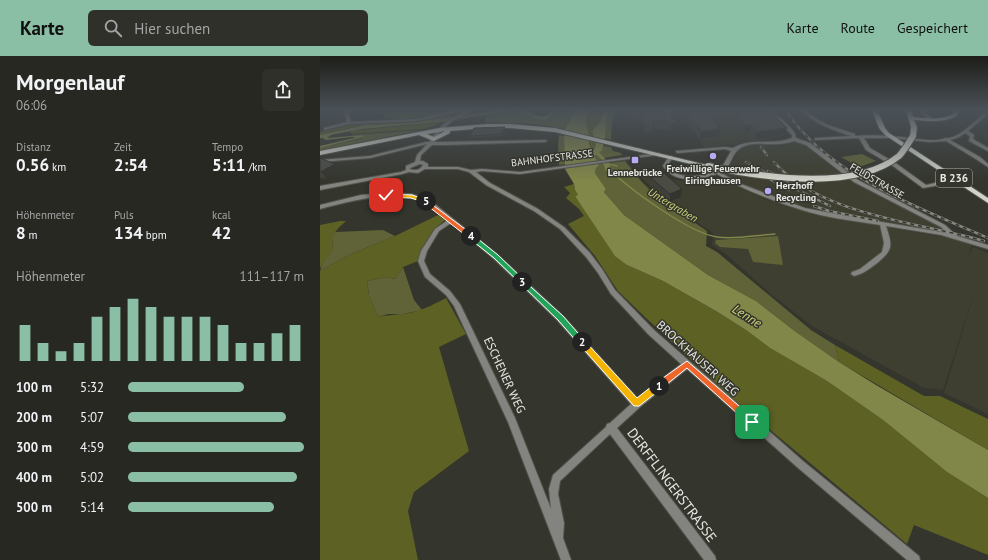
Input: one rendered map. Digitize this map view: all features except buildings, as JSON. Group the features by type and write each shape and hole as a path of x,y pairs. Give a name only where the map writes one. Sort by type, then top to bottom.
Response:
{"main road":[{"path":"414,134 424,135 433,141 444,134"},
{"path":"320,153 417,134"},
{"path":"565,134 708,166 772,178 798,179 837,177 865,171 886,164 905,150 910,143 913,134"},
{"name":"B 236","path":"888,134 988,200"}],"street":[{"path":"417,163 419,155 433,141 437,134"},
{"path":"671,157 665,166 667,170 675,175 699,177 718,173 723,170 735,150 746,145 784,142 794,139 793,134"},
{"path":"849,134 859,137 868,149 895,165 925,187 957,180"},
{"path":"817,139 891,137 925,141 945,139 963,134"},
{"path":"969,134 972,135 971,140 988,150"},
{"name":"FELDSTRASSE","path":"794,139 808,144 850,178 943,226 954,236"},
{"path":"945,139 978,158 988,166"},
{"path":"320,161 370,157 433,141 545,142"},
{"path":"678,152 725,148 735,150"},
{"name":"BAHNHOFSTRASSE","path":"409,170 416,172 424,168 458,168 471,171 482,170 520,173 657,154"},
{"path":"320,188 409,170 408,168 410,165 417,163 425,164 424,168"},
{"name":"BROCKHAUSER WEG","path":"471,171 488,184 536,210 562,228 588,255 613,292 650,332 824,485 915,560"},
{"path":"718,173 739,185 804,209 883,225 954,236 988,247"},
{"path":"320,207 361,197 404,195 429,202 496,257 560,318 637,404"},
{"name":"ESCHENER WEG","path":"452,220 437,230 424,251 421,261 427,275 448,293 457,304 512,421 566,560"},
{"path":"854,274 862,271 885,253 887,249 887,240 883,225"},
{"path":"558,539 559,523 553,500 553,485 556,478 610,427 687,364"},
{"name":"DERFFLINGERSTRASSE","path":"610,427 711,560"}],"shaded area":[{"path":"404,134 320,151 320,148 363,138 362,135 351,136 352,135"},
{"path":"589,134 593,134 596,144 594,150 591,150 589,146"},
{"path":"605,134 611,134 611,140 605,138"},
{"path":"695,134 786,134 787,135 753,142 704,148"},
{"path":"559,135 564,136 566,164 559,165 558,144"},
{"path":"797,141 808,146 850,180 939,226 942,232 867,221 825,212 784,200 741,184 724,174 738,151 744,147"},
{"path":"603,146 611,147 613,151 621,153 622,155 604,158 598,152 602,151"},
{"path":"862,154 876,161 859,167 841,157"},
{"path":"596,155 600,158 606,170 611,169 609,163 625,161 641,181 658,198 707,231 706,246 717,252 811,330 835,345 839,362 796,332 756,301 708,275 624,215 604,192 606,189 595,173 596,168 594,156"},
{"path":"660,170 665,176 683,181 720,178 767,200 837,219 945,237 971,243 971,248 967,259 973,247 988,253 988,414 944,393 976,287 943,390 924,388 812,326 772,295 726,254 712,245 713,233 663,199 641,177"},
{"path":"574,184 578,195 575,196 627,265 663,281 716,311 746,330 770,348 827,381 883,420 947,472 988,498 988,555 914,525 907,544 731,397 618,291 595,256 568,224 584,216 579,209 566,198 570,193 564,187"},
{"path":"438,215 445,220 428,239 422,249 418,261 403,267 395,279 386,277 367,281 369,296 378,317 414,312 446,298 466,334 439,347 469,451 414,492 408,511 418,560 320,560 320,271 349,255 395,236"},
{"path":"346,221 339,227 333,236 333,249 320,268 320,225"},
{"path":"383,230 395,236 349,255 320,271 323,262 333,249 332,238 335,232"},
{"path":"778,236 783,265 753,262 748,249 720,247 715,243 716,240"},
{"path":"403,267 414,300 422,310 403,314 388,314 378,317 369,296 367,281 386,277 395,279"},
{"path":"835,345 924,396 940,396 988,419 988,450 839,362"}],"water":[{"path":"339,134 331,135 327,138 362,135 364,137 320,148 320,146 354,137 326,140 320,138 320,135"},
{"name":"Lenne","path":"564,134 589,134 590,146 592,150 594,150 596,144 593,134 605,134 602,151 599,152 609,163 611,169 606,171 601,159 596,155 594,156 599,165 596,168 595,173 606,189 604,192 624,215 708,275 756,301 796,332 839,362 988,450 988,498 947,472 883,420 827,381 770,348 746,330 716,311 663,281 627,265 615,256 575,196 578,195 574,184 565,169"}],"waterway":[{"path":"608,164 617,166"},
{"name":"Untergraben","path":"608,168 644,198 675,219 705,234 724,238 775,234"}],"railway":[{"path":"805,134 820,149 864,180 914,206 988,238"},
{"path":"761,147 767,155"},
{"path":"746,162 773,177"},
{"path":"774,162 794,180 818,194 844,206 873,215 984,241"},
{"path":"768,171 798,187"},
{"path":"766,177 789,190"},
{"path":"792,187 830,206"},
{"path":"814,206 829,211 878,221"}],"place":[{"name":"Freiwillige Feuerwehr Eiringhausen","path":"713,156"},
{"name":"Lennebrücke","path":"635,160"},
{"name":"Herzhoff Recycling","path":"768,191"}],"route":[{"path":"386,195 412,196 429,202 452,220 496,257 560,318 637,404 687,364 752,422"}]}
